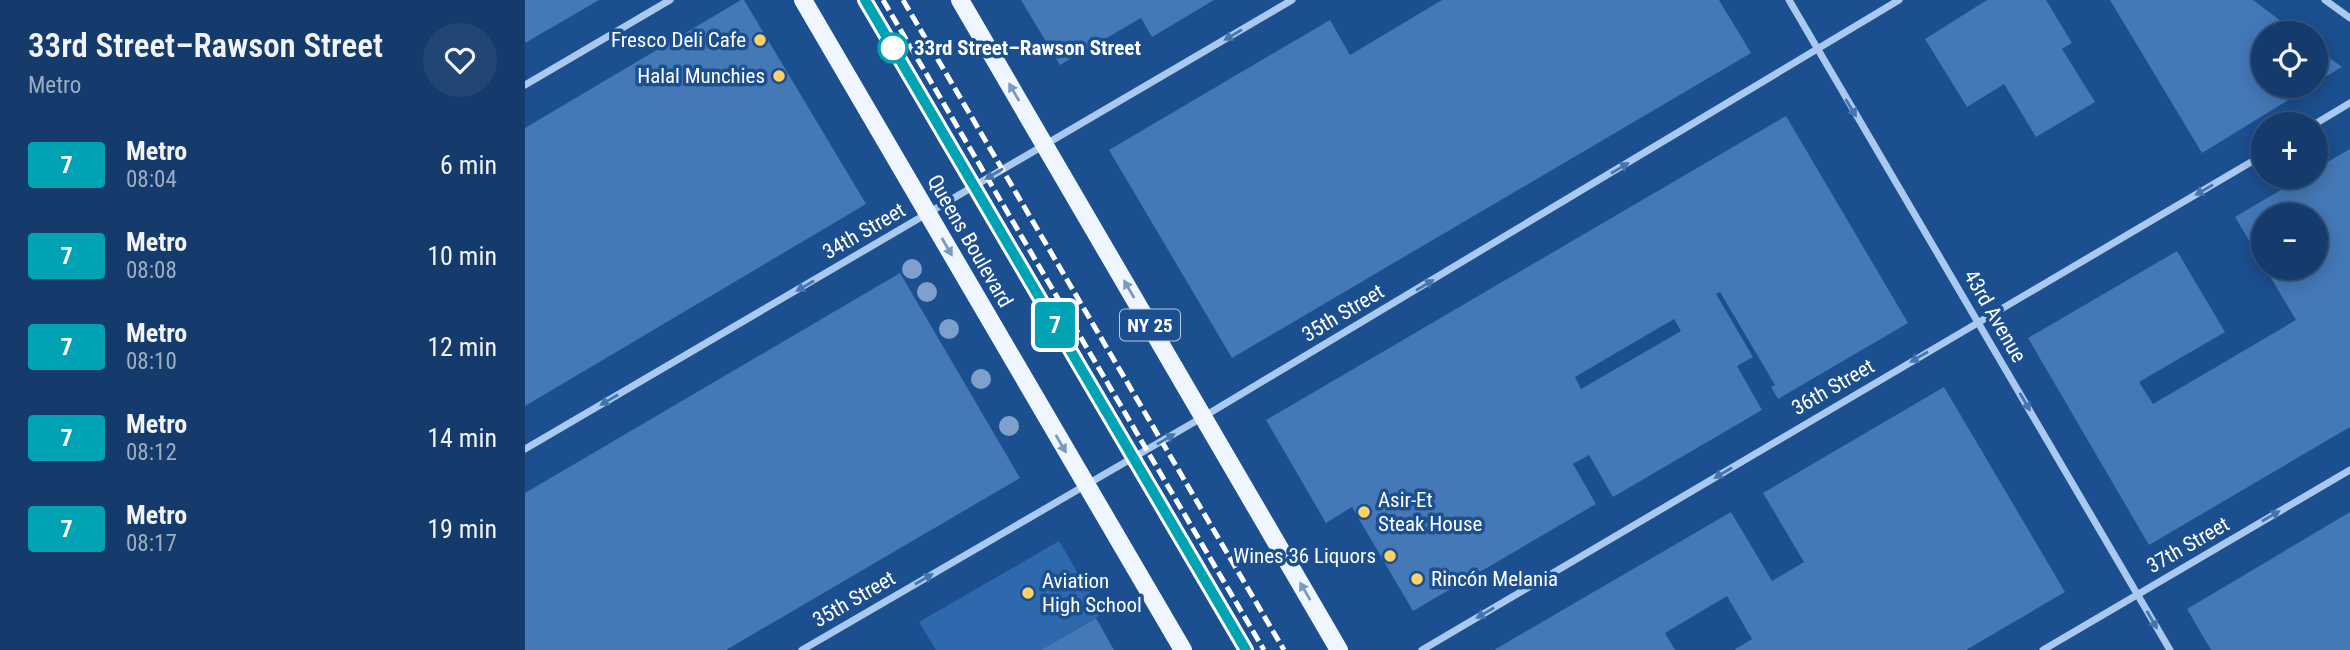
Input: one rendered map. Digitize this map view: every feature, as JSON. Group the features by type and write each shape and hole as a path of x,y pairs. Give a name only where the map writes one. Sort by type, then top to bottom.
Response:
{"main road":[{"name":"Queens Boulevard","path":"803,0 1183,650"},
{"name":"NY 25","path":"960,0 1339,650"}],"street":[{"path":"525,85 670,0"},
{"name":"34th Street","path":"525,449 1292,0"},
{"name":"43rd Avenue","path":"1789,0 2170,650"},
{"name":"35th Street","path":"801,650 1203,417 1899,0"},
{"path":"2325,0 2350,18"},
{"path":"2328,116 2350,103"},
{"name":"36th Street","path":"1422,650 2251,162"},
{"name":"37th Street","path":"2043,650 2350,470"}],"shaded area":[{"name":"Aviation High School","path":"1059,541 1102,614 1041,650 936,650 919,622"}],"building":[{"path":"525,0 599,0 525,43"},
{"path":"744,0 866,204 525,406 525,128"},
{"path":"1021,0 1214,0 1152,37 1141,18 1060,65"},
{"path":"1442,0 1719,0 1751,53 1232,358 1109,150 1330,20 1350,55"},
{"path":"1987,0 2046,0 2072,43 2062,49 2095,102 2036,137 2004,84 1967,107 1925,39"},
{"path":"2110,0 2253,0 2281,21 2251,21 2251,98 2291,98 2269,112 2251,112 2251,123 2202,153"},
{"path":"2328,57 2342,67 2328,75"},
{"path":"1786,116 1908,323 1778,399 1771,387 1775,385 1720,292 1716,294 1753,357 1737,366 1762,410 1613,497 1589,455 1573,464 1596,504 1413,611 1352,507 1326,523 1266,420","holes":["1674,319 1681,331 1581,389 1575,377"]},
{"path":"2350,149 2350,427 2149,545 2028,338 2177,251 2225,332 2139,382 2153,404 2296,320 2272,280 2328,280 2328,203 2259,203 2283,189 2328,189 2328,162"},
{"path":"2251,208 2251,244 2235,217"},
{"path":"900,273 1020,478 726,650 525,650 525,493"},
{"path":"1944,387 2065,592 1966,650 1734,650 1752,639 1727,596 1665,633 1675,650 1494,650 1731,512 1772,581 1804,562 1763,493"},
{"path":"2350,512 2350,650 2211,650 2187,609"},
{"path":"1096,618 1114,650 1041,650"}],"railway":[{"path":"865,0 1246,650"},
{"path":"883,0 1264,650"},
{"path":"903,0 1284,650"}],"metro line":[{"name":"7","path":"865,0 1246,650"}],"place":[{"name":"Fresco Deli Cafe","path":"760,40"},
{"name":"33rd Street–Rawson Street","path":"893,48"},
{"name":"Halal Munchies","path":"779,76"},
{"name":"Asir-Et Steak House","path":"1364,512"},
{"name":"Wines 36 Liquors","path":"1390,556"},
{"name":"Rincón Melania","path":"1417,579"},
{"name":"Aviation High School","path":"1028,593"}]}
